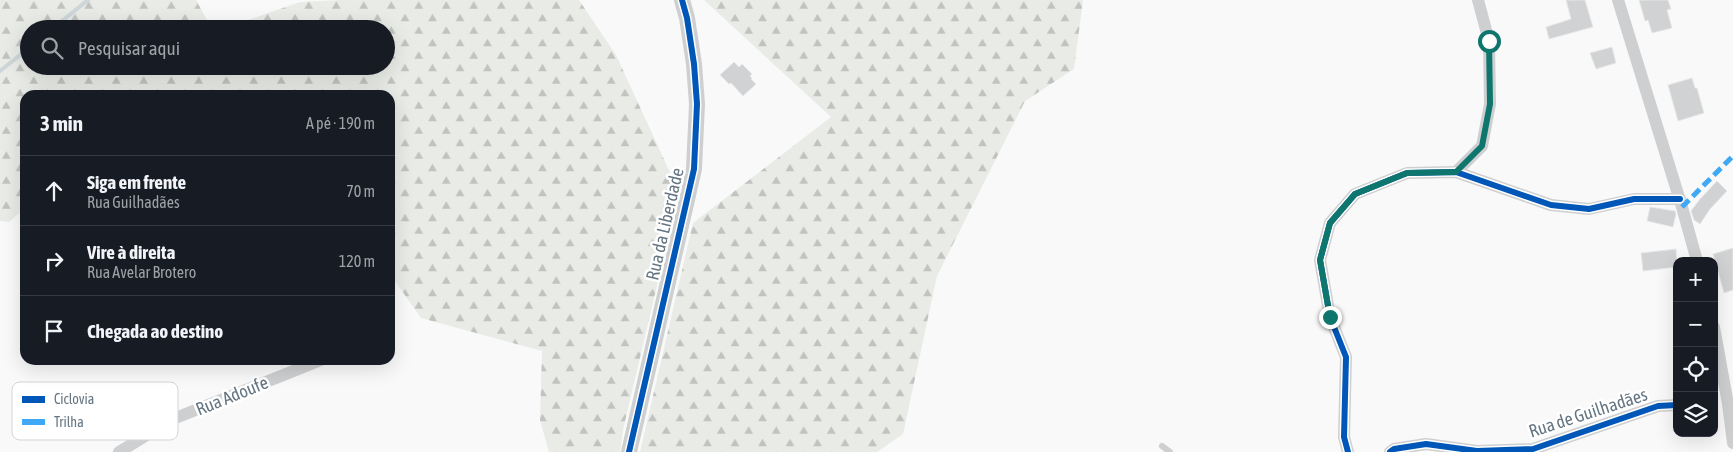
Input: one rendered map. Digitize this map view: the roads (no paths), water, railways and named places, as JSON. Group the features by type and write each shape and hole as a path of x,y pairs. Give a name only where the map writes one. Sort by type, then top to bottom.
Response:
{"street":[{"name":"Rua da Liberdade","path":"629,452 694,169 697,104 694,64 687,18 682,0"},
{"path":"1456,172 1482,146 1490,104 1489,41 1478,0"},
{"path":"1618,0 1680,199 1696,257"},
{"path":"1348,452 1344,437 1346,357 1330,317 1320,260 1330,223 1355,194 1407,173 1456,172 1551,205 1590,209 1634,199 1680,199"},
{"path":"1718,347 1733,443"},
{"name":"Rua Adoufe","path":"178,417 308,365"},
{"path":"1718,404 1728,404"},
{"name":"Rua de Guilhadães","path":"1390,452 1394,449 1426,444 1477,452 1533,449 1658,406 1673,405"},
{"name":"Rua Adoufe","path":"119,452 139,440"}],"lane":[{"path":"1162,446 1170,452"}],"waterway":[{"path":"63,20 88,0"},
{"path":"0,71 20,55"}]}
